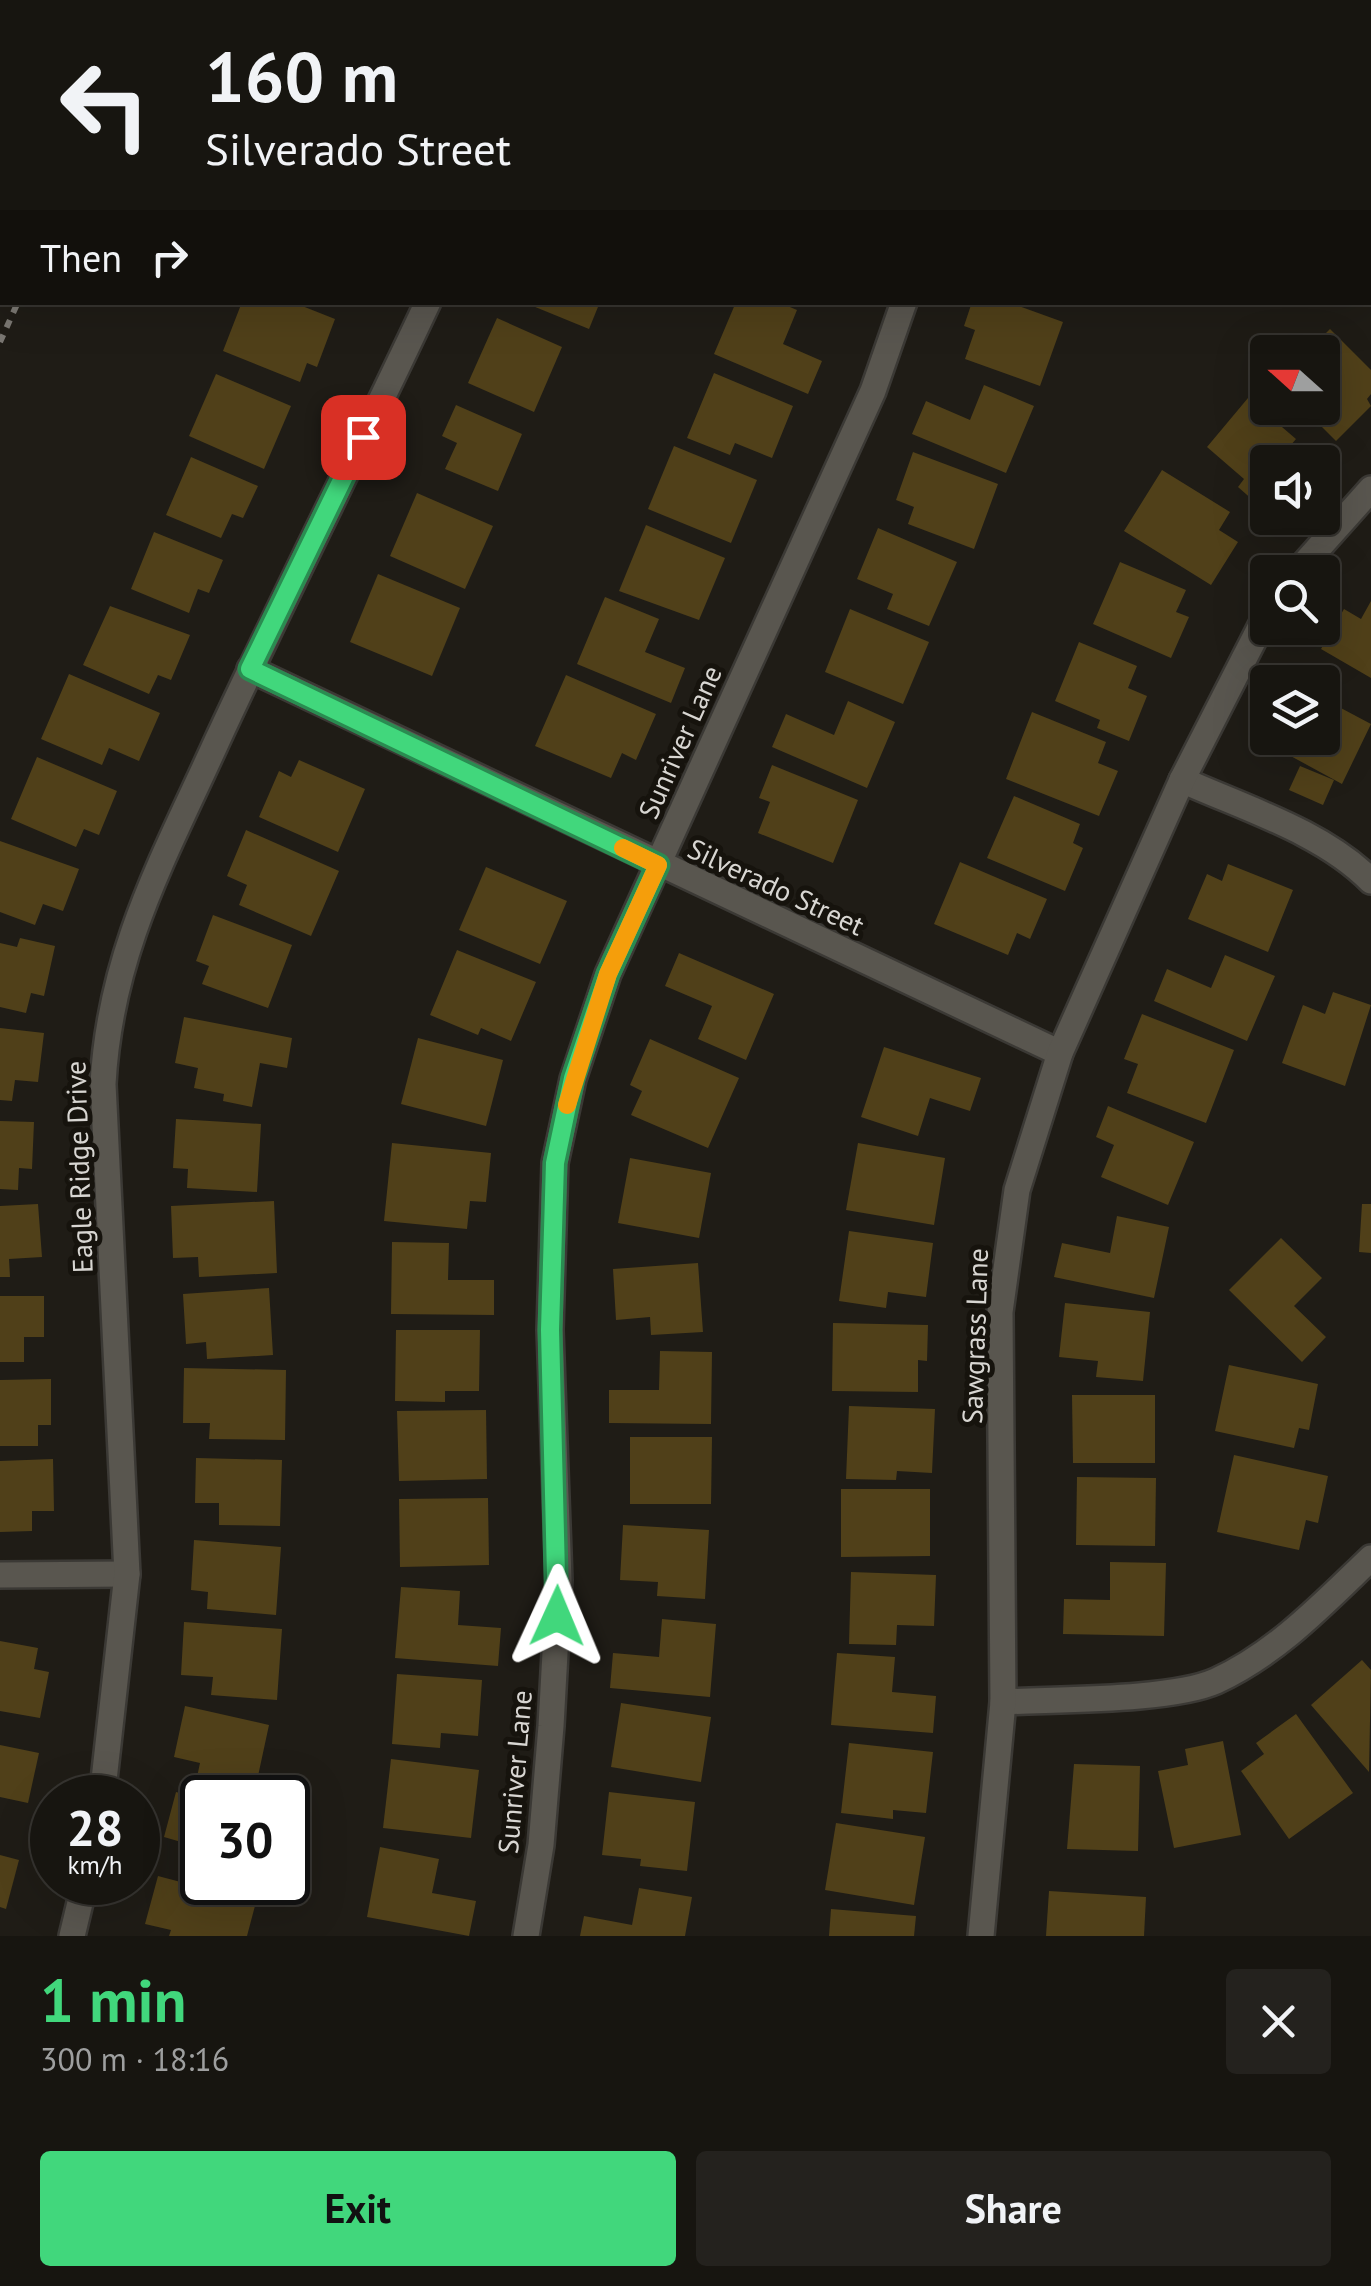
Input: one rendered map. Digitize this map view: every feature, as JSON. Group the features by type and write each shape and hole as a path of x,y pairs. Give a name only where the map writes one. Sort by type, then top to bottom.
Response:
{"street":[{"name":"Eagle Ridge Drive","path":"105,1775 127,1574 104,1104 106,1041 120,964 140,911 250,669 427,305"},
{"name":"Sunriver Lane","path":"526,1936 545,1794 559,1580 550,1330 555,1163 573,1078 608,974 872,391 903,305"},
{"path":"1312,555 1371,489"},
{"name":"Sawgrass Lane","path":"981,1936 1004,1702 1000,1312 1016,1190 1060,1053 1182,780 1251,645"},
{"name":"Silverado Street","path":"250,669 1060,1053"},
{"path":"1182,780 1300,834 1355,864 1371,881"},
{"path":"1004,1702 1135,1695 1214,1682 1290,1635 1371,1558"},
{"path":"0,1574 127,1574"},
{"path":"72,1936 79,1905"}],"path":[{"path":"0,342 17,305"}],"building":[{"path":"241,305 300,305 335,319 317,367 307,363 300,382 223,351"},
{"path":"530,305 599,305 589,329"},
{"path":"735,305 785,305 797,310 783,344 822,361 808,394 714,354"},
{"path":"971,305 1016,305 1063,322 1040,386 965,359 975,330 964,326"},
{"path":"497,318 562,347 534,412 468,383"},
{"path":"1340,339 1371,370 1371,394 1367,399 1371,406 1336,441 1320,425 1340,425"},
{"path":"714,373 793,406 772,458 735,443 730,455 687,438"},
{"path":"216,374 291,406 264,469 189,436"},
{"path":"984,385 1034,406 1006,473 912,434 926,401 970,420"},
{"path":"1248,398 1250,425 1280,425 1296,439 1291,445 1250,445 1250,498 1238,487 1244,479 1207,447"},
{"path":"456,405 522,434 498,491 445,469 457,443 442,436"},
{"path":"674,446 757,480 731,543 648,509"},
{"path":"913,452 998,484 974,549 908,524 914,507 896,500"},
{"path":"191,457 258,486 243,518 232,514 221,538 166,515"},
{"path":"1162,470 1230,512 1219,530 1238,542 1211,585 1124,531"},
{"path":"417,493 493,526 465,589 390,556"},
{"path":"646,525 725,558 699,620 619,591"},
{"path":"878,528 957,562 929,626 887,609 893,594 857,579"},
{"path":"154,532 223,560 209,593 198,589 189,613 131,589"},
{"path":"1120,562 1186,590 1176,612 1189,617 1171,658 1093,624"},
{"path":"378,574 460,608 432,676 350,642"},
{"path":"605,597 659,619 645,652 685,668 671,703 577,664"},
{"path":"1371,601 1371,678 1321,649 1323,645 1340,645 1340,616 1344,609 1361,619"},
{"path":"110,606 190,635 171,680 158,675 149,694 83,665"},
{"path":"850,609 929,642 903,704 825,672"},
{"path":"1079,642 1137,666 1128,688 1147,696 1129,741 1097,728 1100,720 1055,701"},
{"path":"69,674 160,713 139,761 109,748 102,765 41,739"},
{"path":"566,675 656,714 636,760 622,753 611,778 535,746"},
{"path":"848,701 895,722 867,788 772,747 786,714 834,735"},
{"path":"1340,708 1371,724 1342,784 1289,755 1340,755"},
{"path":"1032,712 1106,742 1098,763 1118,771 1099,816 1006,779"},
{"path":"37,757 117,791 99,835 84,829 76,847 11,819"},
{"path":"299,760 365,789 338,852 259,817 279,771 291,777"},
{"path":"772,765 858,800 833,863 758,833 770,802 759,798"},
{"path":"1300,766 1334,780 1323,805 1289,790"},
{"path":"1014,796 1080,824 1073,843 1083,848 1065,891 987,858"},
{"path":"246,830 339,871 311,936 239,905 247,885 227,876"},
{"path":"0,841 79,869 63,911 43,904 35,925 0,912"},
{"path":"960,862 1047,899 1030,939 1017,933 1008,955 934,924"},
{"path":"1228,864 1293,890 1268,952 1188,919 1207,874 1222,881"},
{"path":"486,867 567,901 540,964 459,930"},
{"path":"213,915 292,945 268,1008 202,984 209,966 196,961"},
{"path":"20,938 55,946 44,996 31,993 26,1013 0,1007 0,943 17,947"},
{"path":"457,950 536,982 511,1041 481,1028 478,1035 430,1015"},
{"path":"679,953 774,994 746,1060 698,1039 712,1006 665,986"},
{"path":"1225,955 1275,976 1247,1041 1154,1001 1167,969 1211,988"},
{"path":"1333,992 1371,1005 1345,1086 1282,1063 1303,1005 1325,1014"},
{"path":"1142,1014 1234,1050 1206,1123 1127,1093 1138,1064 1124,1059"},
{"path":"184,1017 292,1038 287,1068 260,1063 252,1107 223,1101 224,1094 194,1088 198,1068 175,1063"},
{"path":"0,1028 44,1033 38,1082 15,1080 12,1101 0,1100"},
{"path":"418,1038 503,1060 486,1126 401,1104"},
{"path":"650,1039 739,1078 708,1148 631,1115 642,1091 630,1085"},
{"path":"884,1047 981,1078 970,1111 930,1098 918,1136 861,1117"},
{"path":"1108,1106 1194,1142 1168,1205 1101,1177 1114,1145 1096,1137"},
{"path":"176,1119 261,1124 257,1192 187,1188 188,1169 173,1168"},
{"path":"0,1121 34,1122 32,1169 19,1168 18,1190 0,1189"},
{"path":"392,1143 491,1153 486,1202 470,1201 467,1229 384,1221"},
{"path":"858,1143 945,1158 934,1225 846,1210"},
{"path":"630,1158 711,1173 699,1238 618,1223"},
{"path":"274,1201 277,1273 199,1277 198,1257 173,1258 171,1206"},
{"path":"38,1204 42,1257 9,1259 10,1277 0,1277 0,1206"},
{"path":"1362,1204 1371,1204 1371,1253 1359,1252"},
{"path":"1117,1216 1169,1227 1154,1298 1054,1277 1062,1243 1110,1253"},
{"path":"849,1231 933,1243 926,1297 888,1292 886,1308 839,1301"},
{"path":"1281,1238 1322,1278 1294,1306 1326,1337 1302,1362 1229,1290"},
{"path":"392,1242 449,1243 448,1280 494,1280 494,1315 391,1314"},
{"path":"698,1263 703,1332 651,1335 650,1317 616,1320 613,1269"},
{"path":"269,1288 273,1355 207,1359 206,1342 186,1344 183,1294"},
{"path":"0,1296 44,1296 44,1337 24,1337 24,1362 0,1362"},
{"path":"1065,1303 1150,1312 1143,1381 1096,1377 1098,1361 1059,1357"},
{"path":"833,1323 928,1325 927,1361 918,1360 918,1392 832,1391"},
{"path":"396,1330 480,1330 479,1391 445,1391 445,1402 395,1401"},
{"path":"660,1351 712,1352 711,1424 609,1423 609,1390 659,1390"},
{"path":"1229,1365 1318,1384 1309,1430 1299,1428 1294,1448 1215,1431"},
{"path":"184,1368 286,1370 285,1440 209,1439 210,1423 183,1423"},
{"path":"51,1379 51,1425 38,1425 38,1446 0,1446 0,1380"},
{"path":"1072,1395 1155,1395 1155,1463 1073,1463"},
{"path":"849,1406 935,1409 932,1473 897,1471 896,1480 846,1479"},
{"path":"486,1410 487,1479 399,1481 397,1411"},
{"path":"630,1437 712,1437 711,1504 630,1504"},
{"path":"1234,1455 1328,1476 1318,1523 1306,1520 1299,1550 1217,1532"},
{"path":"196,1458 282,1460 280,1526 219,1525 219,1503 195,1503"},
{"path":"53,1459 54,1511 32,1511 32,1531 0,1532 0,1461"},
{"path":"1077,1477 1156,1478 1155,1546 1076,1545"},
{"path":"841,1489 930,1489 930,1556 841,1557"},
{"path":"488,1498 489,1565 400,1567 399,1499"},
{"path":"623,1525 709,1530 705,1599 657,1596 658,1582 620,1580"},
{"path":"194,1540 281,1547 276,1615 207,1609 208,1592 191,1590"},
{"path":"1110,1562 1166,1563 1164,1636 1063,1634 1064,1599 1110,1600"},
{"path":"851,1572 936,1575 934,1626 897,1625 896,1645 849,1644"},
{"path":"401,1587 460,1591 458,1625 501,1628 498,1666 395,1658"},
{"path":"662,1619 716,1624 710,1697 610,1688 613,1653 659,1657"},
{"path":"184,1622 282,1629 277,1700 211,1695 213,1677 181,1675"},
{"path":"0,1641 38,1648 34,1669 49,1672 40,1718 0,1711"},
{"path":"837,1653 895,1657 892,1692 936,1696 933,1733 831,1725"},
{"path":"1362,1660 1371,1670 1369,1772 1311,1705"},
{"path":"397,1674 482,1680 478,1736 441,1733 440,1748 392,1744"},
{"path":"621,1703 711,1717 701,1782 611,1767"},
{"path":"185,1706 269,1725 258,1775 197,1775 200,1763 174,1757"},
{"path":"1296,1714 1353,1793 1289,1839 1241,1771 1264,1754 1256,1743"},
{"path":"1223,1741 1241,1835 1174,1848 1158,1771 1188,1765 1185,1749"},
{"path":"849,1743 933,1752 926,1813 893,1810 893,1819 841,1813"},
{"path":"0,1745 39,1753 34,1775 30,1775 28,1803 0,1797"},
{"path":"391,1759 479,1770 471,1838 383,1828"},
{"path":"1074,1764 1140,1766 1138,1851 1067,1849"},
{"path":"176,1792 180,1793 180,1842 164,1837"},
{"path":"609,1792 695,1802 687,1871 640,1866 641,1859 602,1855"},
{"path":"836,1823 925,1837 914,1905 825,1890"},
{"path":"380,1847 439,1859 432,1893 476,1901 469,1936 367,1917"},
{"path":"0,1855 19,1860 6,1909 0,1907"},
{"path":"160,1877 180,1882 180,1905 255,1905 247,1936 169,1936 171,1930 145,1924 150,1905 160,1905"},
{"path":"639,1888 692,1897 685,1936 580,1936 584,1916 632,1925"},
{"path":"1049,1891 1146,1897 1144,1936 1046,1936"},
{"path":"831,1909 916,1916 914,1936 829,1936"}],"slow traffic":[{"path":"567,1105 608,974 658,865 623,848"}],"route":[{"path":"363,437 250,669 658,865 608,974 573,1078 555,1163 550,1330 557,1616"}]}
